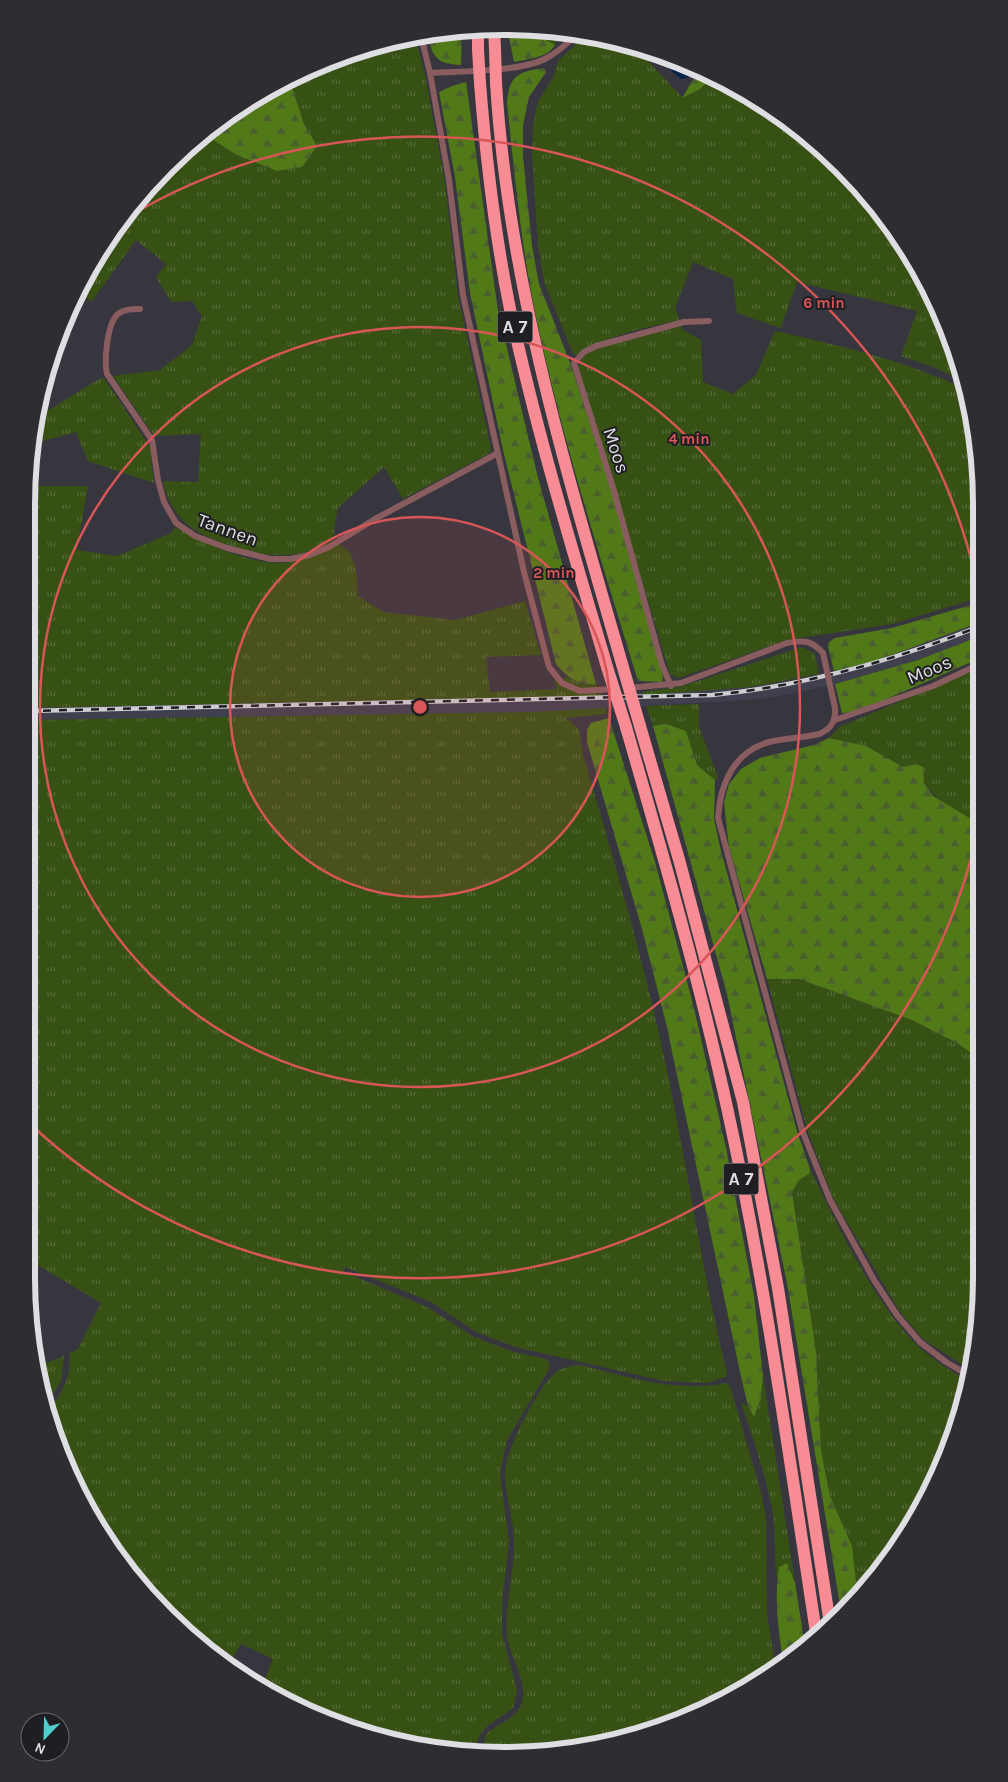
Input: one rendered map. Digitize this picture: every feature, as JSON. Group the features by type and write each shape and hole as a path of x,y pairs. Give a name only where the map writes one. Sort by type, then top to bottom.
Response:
{"highway":[{"name":"A 7","path":"494,35 502,162 525,304 563,459 688,891 743,1102 778,1288 829,1617"},
{"name":"A 7","path":"478,36 480,83 494,212 510,307 551,474 626,727 702,1000 728,1112 765,1301 815,1630"}],"street":[{"path":"430,73 520,66 536,62 553,54 570,40"},
{"path":"423,42 450,180 463,295 524,572 549,667 562,683 580,691 671,686 787,643 806,640 823,653 835,720"},
{"name":"Tannen","path":"140,309 124,310 115,317 106,352 105,366 107,374 152,440 158,480 164,502 176,523 195,536 228,548 270,559 291,559 309,555 329,547 375,519 498,453"},
{"name":"Moos","path":"671,686 662,665 614,491 574,363 584,352 596,346 684,322 709,321"},
{"name":"Moos","path":"963,1372 946,1362 920,1342 897,1315 874,1280 830,1200 802,1130 718,818 719,802 727,775 742,758 768,742 819,734 826,731 835,720 932,686 973,666"}],"shaded area":[{"path":"973,625 973,639 918,660 835,684 775,697 736,701 533,712 35,720 35,708 593,696 751,687 791,681 875,661"}],"green space":[{"path":"508,35 541,37 555,45 547,53 531,59 514,62"},
{"path":"462,37 461,65 442,61 437,58 430,41"},
{"path":"541,37 558,38 555,45"},
{"path":"579,41 644,57 682,97 700,89 708,82 765,114 790,132 836,172 876,218 894,243 925,297 948,353 955,378 933,367 901,356 917,311 797,282 781,328 737,313 733,279 693,262 675,308 679,320 626,333 601,342 577,355 573,354 544,282 538,245 532,155 533,125 538,101 553,78 558,61"},
{"path":"417,43 425,75 445,182 458,296 491,449 488,454 403,499 384,467 338,508 332,542 307,552 270,555 245,550 207,536 196,531 179,516 172,506 163,481 198,482 201,434 154,436 113,376 160,370 192,345 202,316 192,301 171,302 156,277 166,264 136,240 92,301 83,297 114,243 132,218 172,172 211,138 235,154 277,170 302,167 317,146 304,124 292,86 353,60"},
{"path":"544,68 546,72 529,97 523,125 523,157 532,246 539,284 571,365 612,492 663,676 662,682 638,681 595,540 555,398 528,277 507,103 510,86 516,76 528,71"},
{"path":"695,76 708,82 700,89 682,98"},
{"path":"466,82 498,311 537,474 596,684 573,680 556,664 503,450 470,293 455,177 439,92"},
{"path":"292,86 304,124 317,146 302,167 277,171 235,154 211,138 243,114"},
{"path":"681,326 683,330 701,340 703,382 733,394 756,375 775,331 848,348 896,362 958,386 969,443 972,473 973,600 892,624 787,640 679,678 670,674 578,368 585,356 597,348"},
{"path":"101,378 104,378 150,447 154,483 88,461 76,432 39,442 45,409 47,411"},
{"path":"36,486 88,486 77,550 117,556 171,533 175,527 231,553 277,563 297,561 338,544 350,553 353,559 358,596 384,612 455,620 525,601 541,655 486,657 490,692 557,689 554,681 567,677 582,684 596,684 602,696 35,708"},
{"path":"973,604 973,625 875,661 834,671 828,647 829,642 835,638 892,628"},
{"path":"973,639 973,661 857,712 842,713 835,684 918,660"},
{"path":"802,647 815,654 819,674 751,687 643,695 642,692 683,686"},
{"path":"973,671 973,818 971,819 944,803 931,792 916,764 903,767 866,746 829,738 839,727"},
{"path":"699,704 699,727 718,777 715,780 697,765 686,731 666,724 653,726 646,706"},
{"path":"605,708 607,714 566,718 579,729 583,754 649,991 667,1069 708,1287 727,1374 725,1377 708,1383 664,1381 515,1347 476,1332 431,1302 345,1267 344,1272 427,1307 474,1337 514,1352 546,1359 550,1364 548,1371 507,1440 500,1473 509,1542 502,1601 502,1634 517,1690 513,1708 484,1729 477,1746 473,1746 413,1738 383,1731 353,1722 297,1699 264,1681 273,1659 241,1644 232,1660 172,1610 132,1564 98,1512 83,1485 71,1457 53,1406 66,1382 70,1353 78,1349 101,1303 35,1263 35,720 533,712"},
{"path":"609,718 655,862 693,1004 726,1148 754,1296 763,1375 761,1398 754,1417 748,1406 740,1372 666,1023 642,929 587,742 587,730 591,723"},
{"path":"666,724 686,731 697,765 715,780 714,819 720,847 797,1131 810,1169 809,1174 799,1180 792,1192 816,1352 821,1451 830,1496 852,1546 857,1587 840,1606 787,1283 727,994 653,726"},
{"path":"829,738 866,746 903,767 916,764 923,767 924,783 933,796 971,819 973,818 973,1054 957,1043 912,1020 799,979 767,979 729,847 724,803 729,784 741,769 760,758 814,745"},
{"path":"767,979 799,979 912,1020 957,1043 973,1054 973,1278 972,1309 964,1366 923,1339 900,1312 833,1198 807,1129"},
{"path":"810,1169 858,1262 886,1308 901,1328 922,1350 962,1377 948,1429 925,1485 894,1539 857,1587 852,1546 830,1496 821,1451 816,1352 792,1192 799,1180 809,1174"},
{"path":"64,1356 61,1380 51,1398 42,1359 46,1363"},
{"path":"580,1365 634,1379 671,1385 708,1386 726,1383 730,1386 761,1492 766,1518 767,1614 775,1661 711,1699 655,1722 625,1731 565,1743 535,1746 483,1746 486,1734 512,1717 520,1708 523,1694 521,1677 511,1652 506,1624 514,1541 513,1524 505,1483 506,1463 523,1420 540,1392 555,1373 570,1366"},
{"path":"763,1375 795,1583 787,1563 779,1567 777,1581 773,1515 759,1458 741,1402 748,1406 754,1417 761,1398"},
{"path":"787,1563 795,1583 804,1639 782,1656 777,1602 779,1567"}],"water":[{"path":"661,62 691,74 690,77 681,79"}],"railway":[{"path":"35,711 712,695 781,685 848,670 913,651 973,629"}]}
